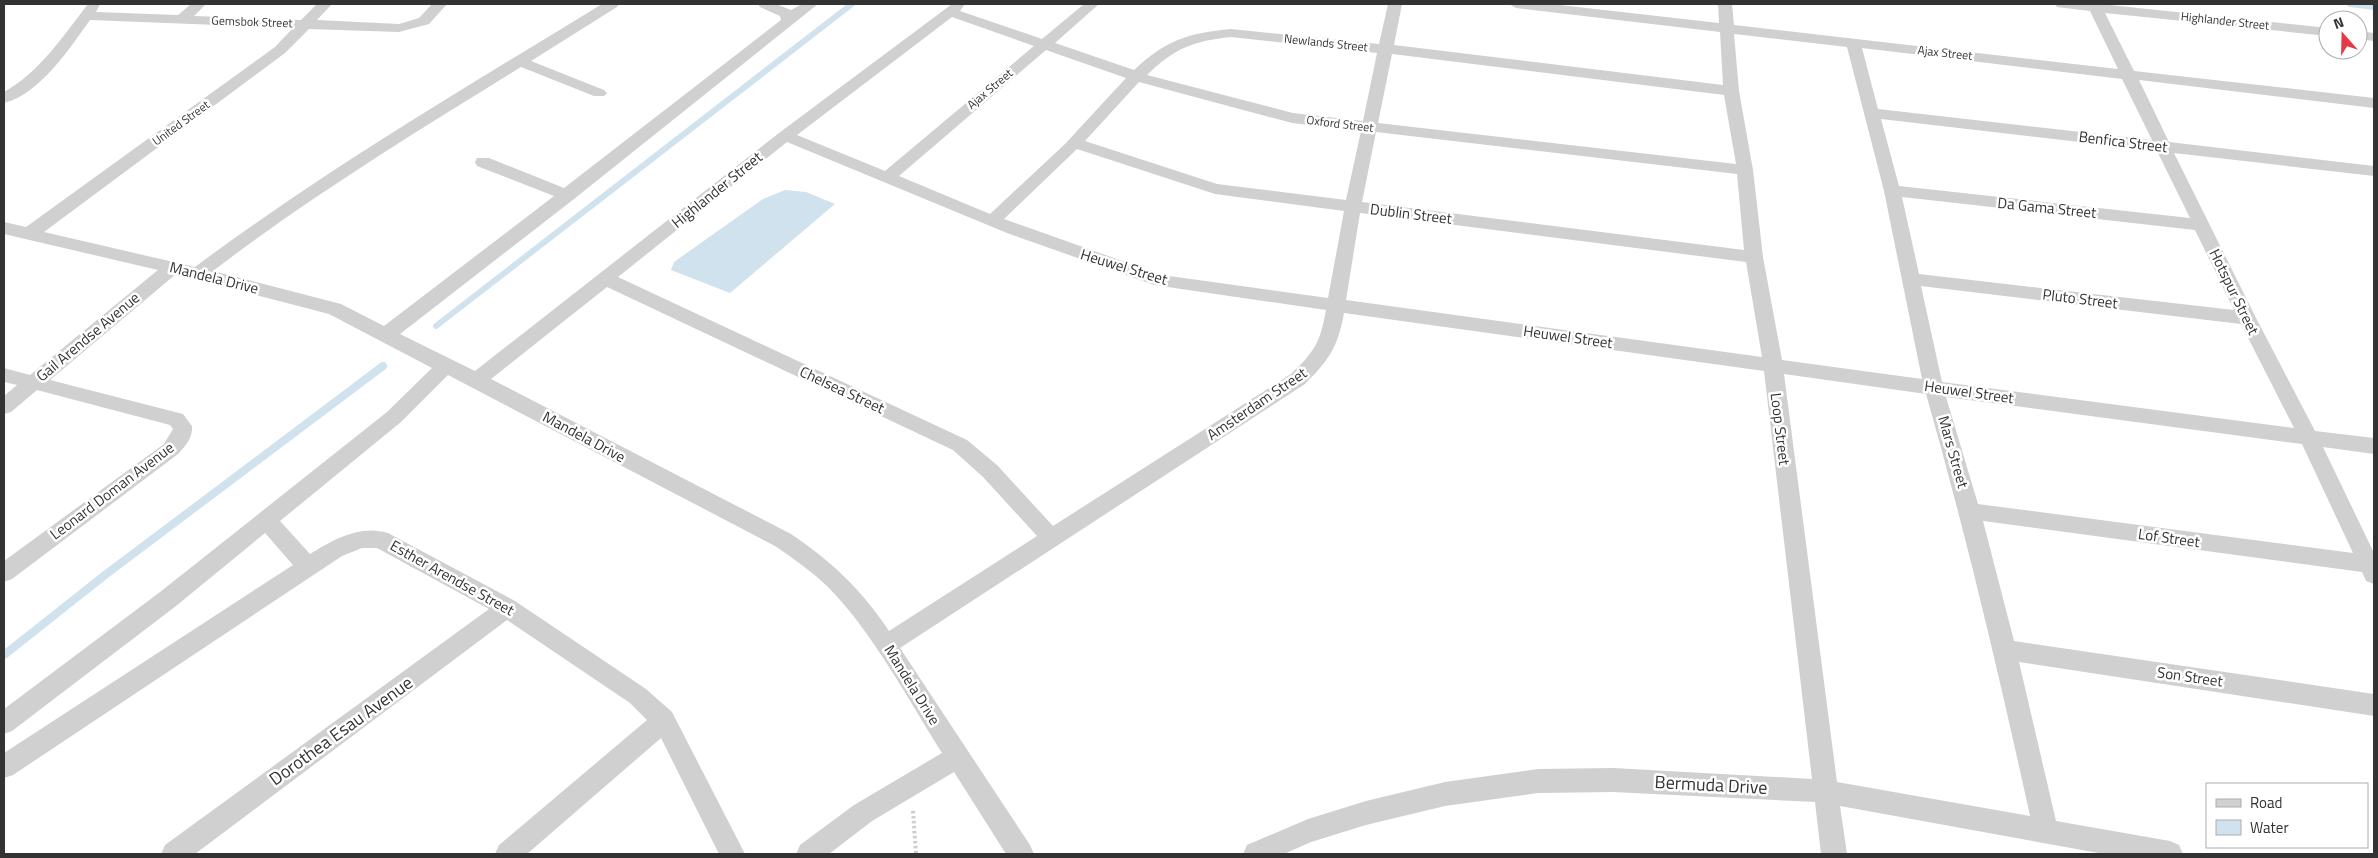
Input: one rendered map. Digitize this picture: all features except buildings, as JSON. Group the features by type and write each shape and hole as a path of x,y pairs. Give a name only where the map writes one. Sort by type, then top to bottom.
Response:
{"street":[{"path":"182,19 198,4"},
{"name":"United Street","path":"30,234 280,50 325,4"},
{"name":"Gemsbok Street","path":"91,10 182,19 399,28 417,25 428,18 440,4"},
{"path":"199,274 261,226 362,159 612,4"},
{"path":"765,4 787,14 789,18"},
{"path":"390,337 784,26 789,18 811,4"},
{"name":"Ajax Street","path":"890,176 1092,4"},
{"name":"Amsterdam Street","path":"887,644 1298,379 1319,359 1332,334 1353,206 1395,4"},
{"name":"Ajax Street","path":"1516,4 2374,102"},
{"name":"Loop Street","path":"1725,4 1731,91 1744,170 1754,258 1773,365 1834,854"},
{"name":"Highlander Street","path":"2062,4 2318,31"},
{"name":"Hotspur Street","path":"2096,7 2247,318 2309,438 2372,570"},
{"name":"Oxford Street","path":"955,8 1043,44 1138,77 1283,116 1370,128 1744,170"},
{"name":"Highlander Street","path":"477,380 785,136 955,8"},
{"path":"6,97 24,86 54,58 91,10"},
{"name":"Newlands Street","path":"992,221 1171,47 1190,39 1210,35 1231,33 1386,49 1731,91"},
{"name":"Mars Street","path":"1853,43 1892,191 1934,388 1970,511 2005,650 2046,832"},
{"path":"521,62 599,93"},
{"name":"Benfica Street","path":"1872,113 2374,171"},
{"name":"Heuwel Street","path":"785,136 890,176 992,221 1082,255 1160,280 1934,388 2374,446"},
{"name":"Dublin Street","path":"1074,143 1215,188 1754,258"},
{"path":"484,162 568,195"},
{"name":"Da Gama Street","path":"1892,191 2202,225"},
{"name":"Mandela Drive","path":"4,228 172,267 335,309 477,380 783,540 808,557 835,580 887,644 1021,854"},
{"name":"Gail Arendse Avenue","path":"4,406 172,267"},
{"name":"Chelsea Street","path":"606,279 960,446 990,471 1051,538"},
{"name":"Pluto Street","path":"1912,279 2247,318"},
{"path":"4,724 168,599 394,417 438,362"},
{"path":"4,375 34,383"},
{"name":"Leonard Doman Avenue","path":"4,573 171,449 182,431 182,423 176,419 34,383"},
{"name":"Lof Street","path":"1970,511 2372,570"},
{"path":"266,520 308,567"},
{"name":"Esther Arendse Street","path":"4,767 343,545 360,539 380,539 508,608 638,696 664,720 732,854"},
{"name":"Dorothea Esau Avenue","path":"174,854 508,608"},
{"name":"Son Street","path":"2005,650 2374,705"},
{"path":"508,854 664,720"},
{"path":"809,854 863,814 958,757"},
{"name":"Bermuda Drive","path":"1256,854 1308,831 1366,813 1445,794 1538,781 1613,780 1825,791 2170,854"}],"path":[{"path":"916,854 912,808 923,778"}],"water":[{"path":"785,190 806,192 835,204 730,293 671,270 674,262 763,199"}],"waterway":[{"path":"436,326 852,4"},
{"path":"2350,4 2374,7"},
{"path":"4,655 105,575 383,366"}]}
